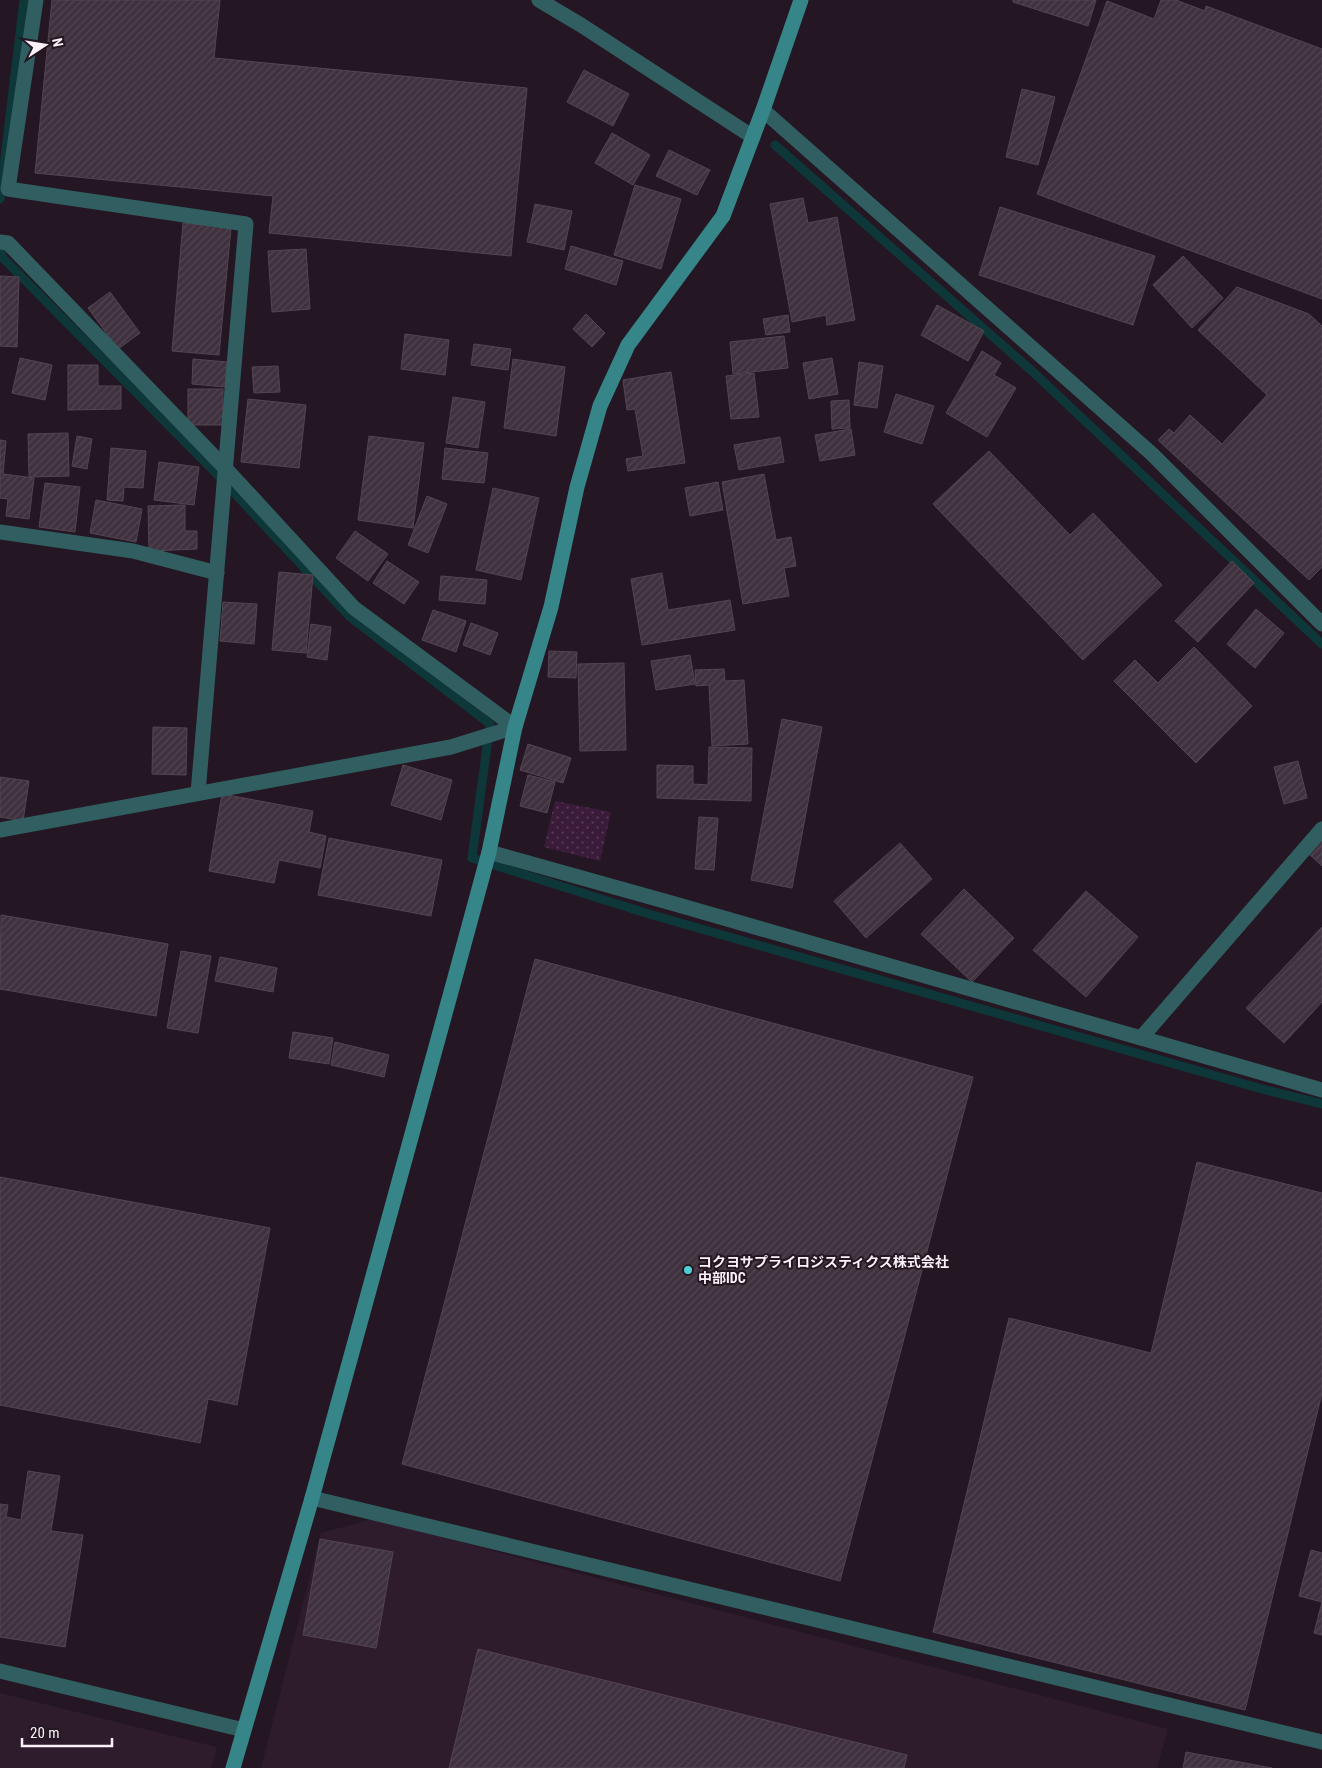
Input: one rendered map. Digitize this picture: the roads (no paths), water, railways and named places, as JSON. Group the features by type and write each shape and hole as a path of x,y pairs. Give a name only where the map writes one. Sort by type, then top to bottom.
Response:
{"street":[{"path":"36,0 8,189 246,224 198,793"},
{"path":"539,0 581,25 753,137"},
{"path":"233,1768 312,1498 489,852 515,727 551,607 577,487 600,406 628,344 723,216 763,110 801,0"},
{"path":"763,110 1152,454 1322,624"},
{"path":"0,242 8,243 226,469 354,608 515,727"},
{"path":"0,532 133,551 217,573"},
{"path":"0,830 452,747 515,727"},
{"path":"1142,1038 1322,829"},
{"path":"489,852 1322,1090"},
{"path":"312,1498 1322,1742"},
{"path":"0,1671 244,1730"}],"waterway":[{"path":"0,199 24,0"},
{"path":"775,145 1032,371 1322,644"},
{"path":"0,242 2,257 212,469 350,617 490,724 472,858 649,914 1262,1089 1322,1104"}],"place":[{"name":"コクヨサプライロジスティクス株式会社 中部IDC","path":"688,1270"}]}
